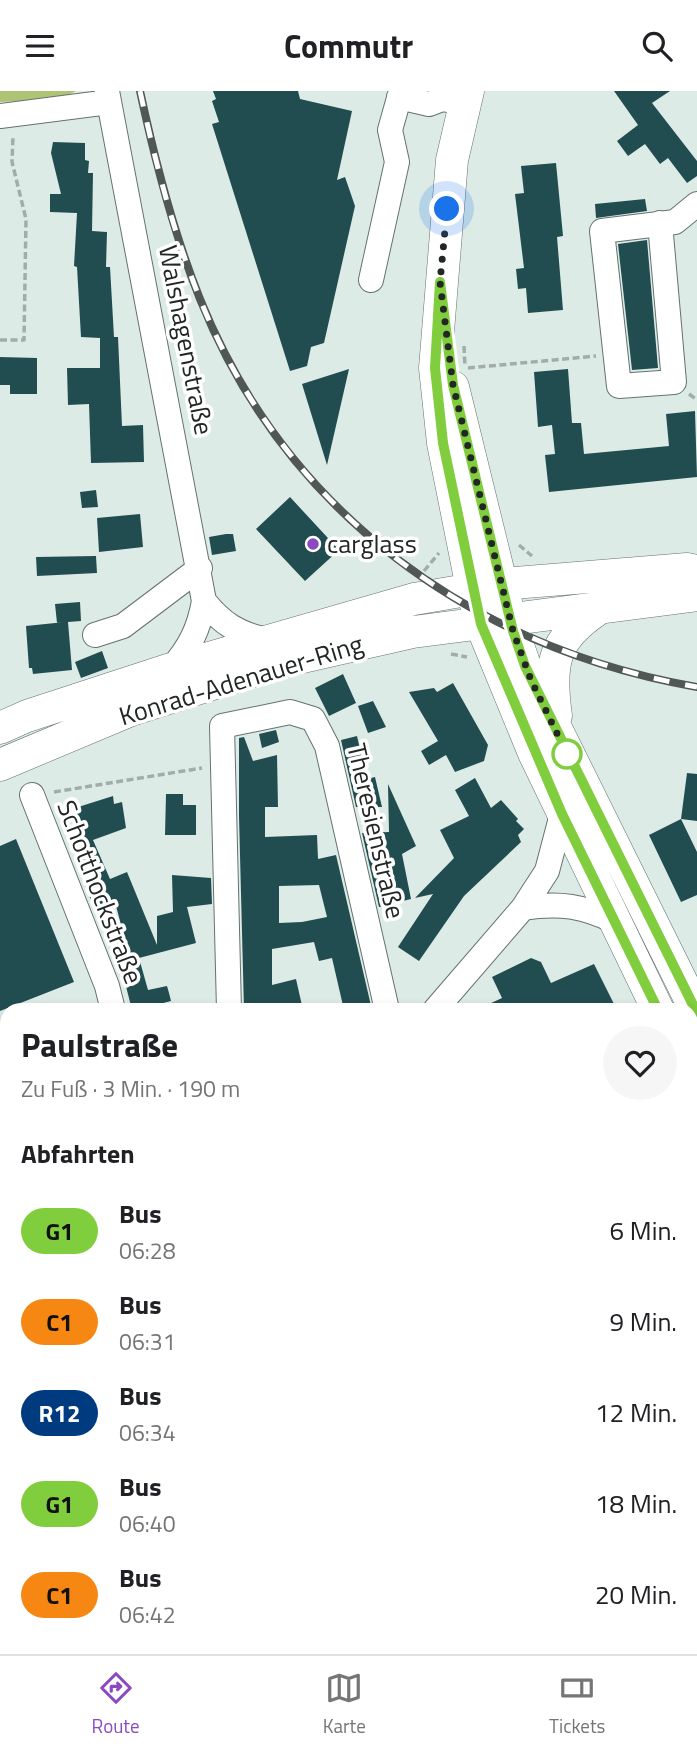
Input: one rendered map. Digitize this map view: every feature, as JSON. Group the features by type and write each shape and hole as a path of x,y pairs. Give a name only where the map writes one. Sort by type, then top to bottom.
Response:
{"main road":[{"path":"453,96 452,160 435,368 443,443 496,623 562,814 656,1003"},
{"name":"Konrad-Adenauer-Ring","path":"0,729 27,716 171,669 414,599 487,586 687,569 697,571"},
{"name":"Konrad-Adenauer-Ring","path":"0,765 131,710 281,662 382,637 697,595"},
{"path":"559,739 551,690 553,667 567,633 597,610"},
{"path":"496,623 525,666 692,1003"}],"street":[{"path":"371,281 397,162 390,129 400,94 429,104 453,96"},
{"path":"6,116 108,97"},
{"name":"Walshagenstraße","path":"108,97 200,568 204,601 200,625 192,641 171,669"},
{"path":"660,223 674,381 619,386 603,231 660,223 675,222 697,204"},
{"path":"95,635 123,626 200,568"},
{"path":"204,601 219,620 232,629 267,640"},
{"name":"Theresienstraße","path":"221,765 222,726 290,712 313,719 327,746 385,1003"},
{"path":"221,765 229,1003"},
{"name":"Schotthockstraße","path":"32,795 111,1003"},
{"path":"441,1003 523,908 547,871 562,814"},
{"path":"523,908 570,905 594,911 616,922"},
{"path":"632,954 670,955"}],"path":[{"path":"0,340 24,340 26,219 12,162 6,116"},
{"path":"464,344 466,368 615,354"},
{"path":"446,653 474,660"},
{"path":"32,795 221,765"},
{"path":"0,1529 0,1544"}],"green space":[{"path":"0,91 76,91 60,99 0,102"}],"building":[{"path":"213,91 298,91 300,99 352,111 337,180 345,177 355,206 324,343 311,347 307,366 290,371 212,124 219,122 212,101 216,99"},
{"path":"614,91 670,91 652,103 697,161 697,176 687,183 668,158 660,164 645,144 628,156 617,141 638,125"},
{"path":"53,142 85,143 85,160 89,161 88,173 93,173 92,231 107,232 106,267 110,267 114,337 118,337 122,426 143,425 144,462 91,463 89,404 68,405 67,368 100,368 100,338 81,337 77,267 74,266 77,213 50,212 50,194 61,194 51,153"},
{"path":"556,163 563,236 557,237 563,310 528,313 526,288 518,289 516,269 524,268 515,194 524,193 521,166"},
{"path":"645,199 647,211 596,218 595,204"},
{"path":"647,240 658,368 632,370 618,244"},
{"path":"0,357 37,358 37,394 10,394 10,385 0,385"},
{"path":"349,369 327,465 302,384"},
{"path":"568,369 572,423 581,423 584,454 669,446 666,414 695,411 697,477 549,492 545,455 555,454 552,425 538,427 534,372"},
{"path":"96,490 98,507 82,508 80,492"},
{"path":"290,497 339,550 305,581 256,529"},
{"path":"140,514 143,547 99,552 97,518"},
{"path":"233,534 236,551 212,555 209,537"},
{"path":"96,556 97,573 37,576 36,557"},
{"path":"80,602 81,621 68,622 72,670 33,674 32,668 29,668 26,626 57,623 55,604"},
{"path":"102,651 108,668 81,678 75,662"},
{"path":"343,674 356,703 329,716 315,688"},
{"path":"453,683 488,745 484,761 455,772 446,755 429,765 421,751 438,741 409,692 434,688 437,692"},
{"path":"373,701 386,727 368,733 358,706"},
{"path":"276,730 279,742 262,748 259,734"},
{"path":"357,736 367,779 375,777 382,807 356,807 341,740"},
{"path":"244,737 253,761 277,755 278,807 265,807 265,837 317,835 318,859 336,855 370,1003 342,1003 332,958 319,961 314,942 272,949 272,985 296,979 301,1003 244,1003 239,738","holes":["319,885 327,917 279,923 279,886"]},
{"path":"687,773 697,774 697,821 681,819"},
{"path":"475,778 491,808 501,800 518,819 516,821 524,829 518,835 521,842 464,896 419,961 398,947 433,894 415,898 454,858 440,830 469,816 455,790"},
{"path":"388,784 416,846 402,854 411,899 379,907 362,833 389,832"},
{"path":"166,794 183,794 183,805 196,805 196,835 165,835"},
{"path":"113,796 114,804 122,802 126,828 93,840 110,879 127,872 157,945 157,916 173,912 172,875 211,878 212,904 187,907 196,943 139,958 148,990 167,986 171,1001 130,1003 115,943 125,940 115,902 95,910 83,880 88,877 72,836 82,831 75,808"},
{"path":"681,819 697,852 697,895 681,902 649,835"},
{"path":"16,839 74,982 20,1003 0,1003 0,846"},
{"path":"531,958 541,962 551,983 594,964 614,1003 491,1003 502,998 492,977"}],"railway":[{"path":"140,91 166,196 200,299 237,376 282,444 336,506 397,559 464,604 537,640 615,668 697,687"}],"bus line":[{"name":"G1","path":"655,1003 534,753 481,624 443,443 435,368 440,282 453,385 513,631 525,666 692,1003"}],"place":[{"name":"carglass","path":"313,544"}],"route":[{"path":"447,209 440,282 453,385 513,631 531,680 567,754"}]}
